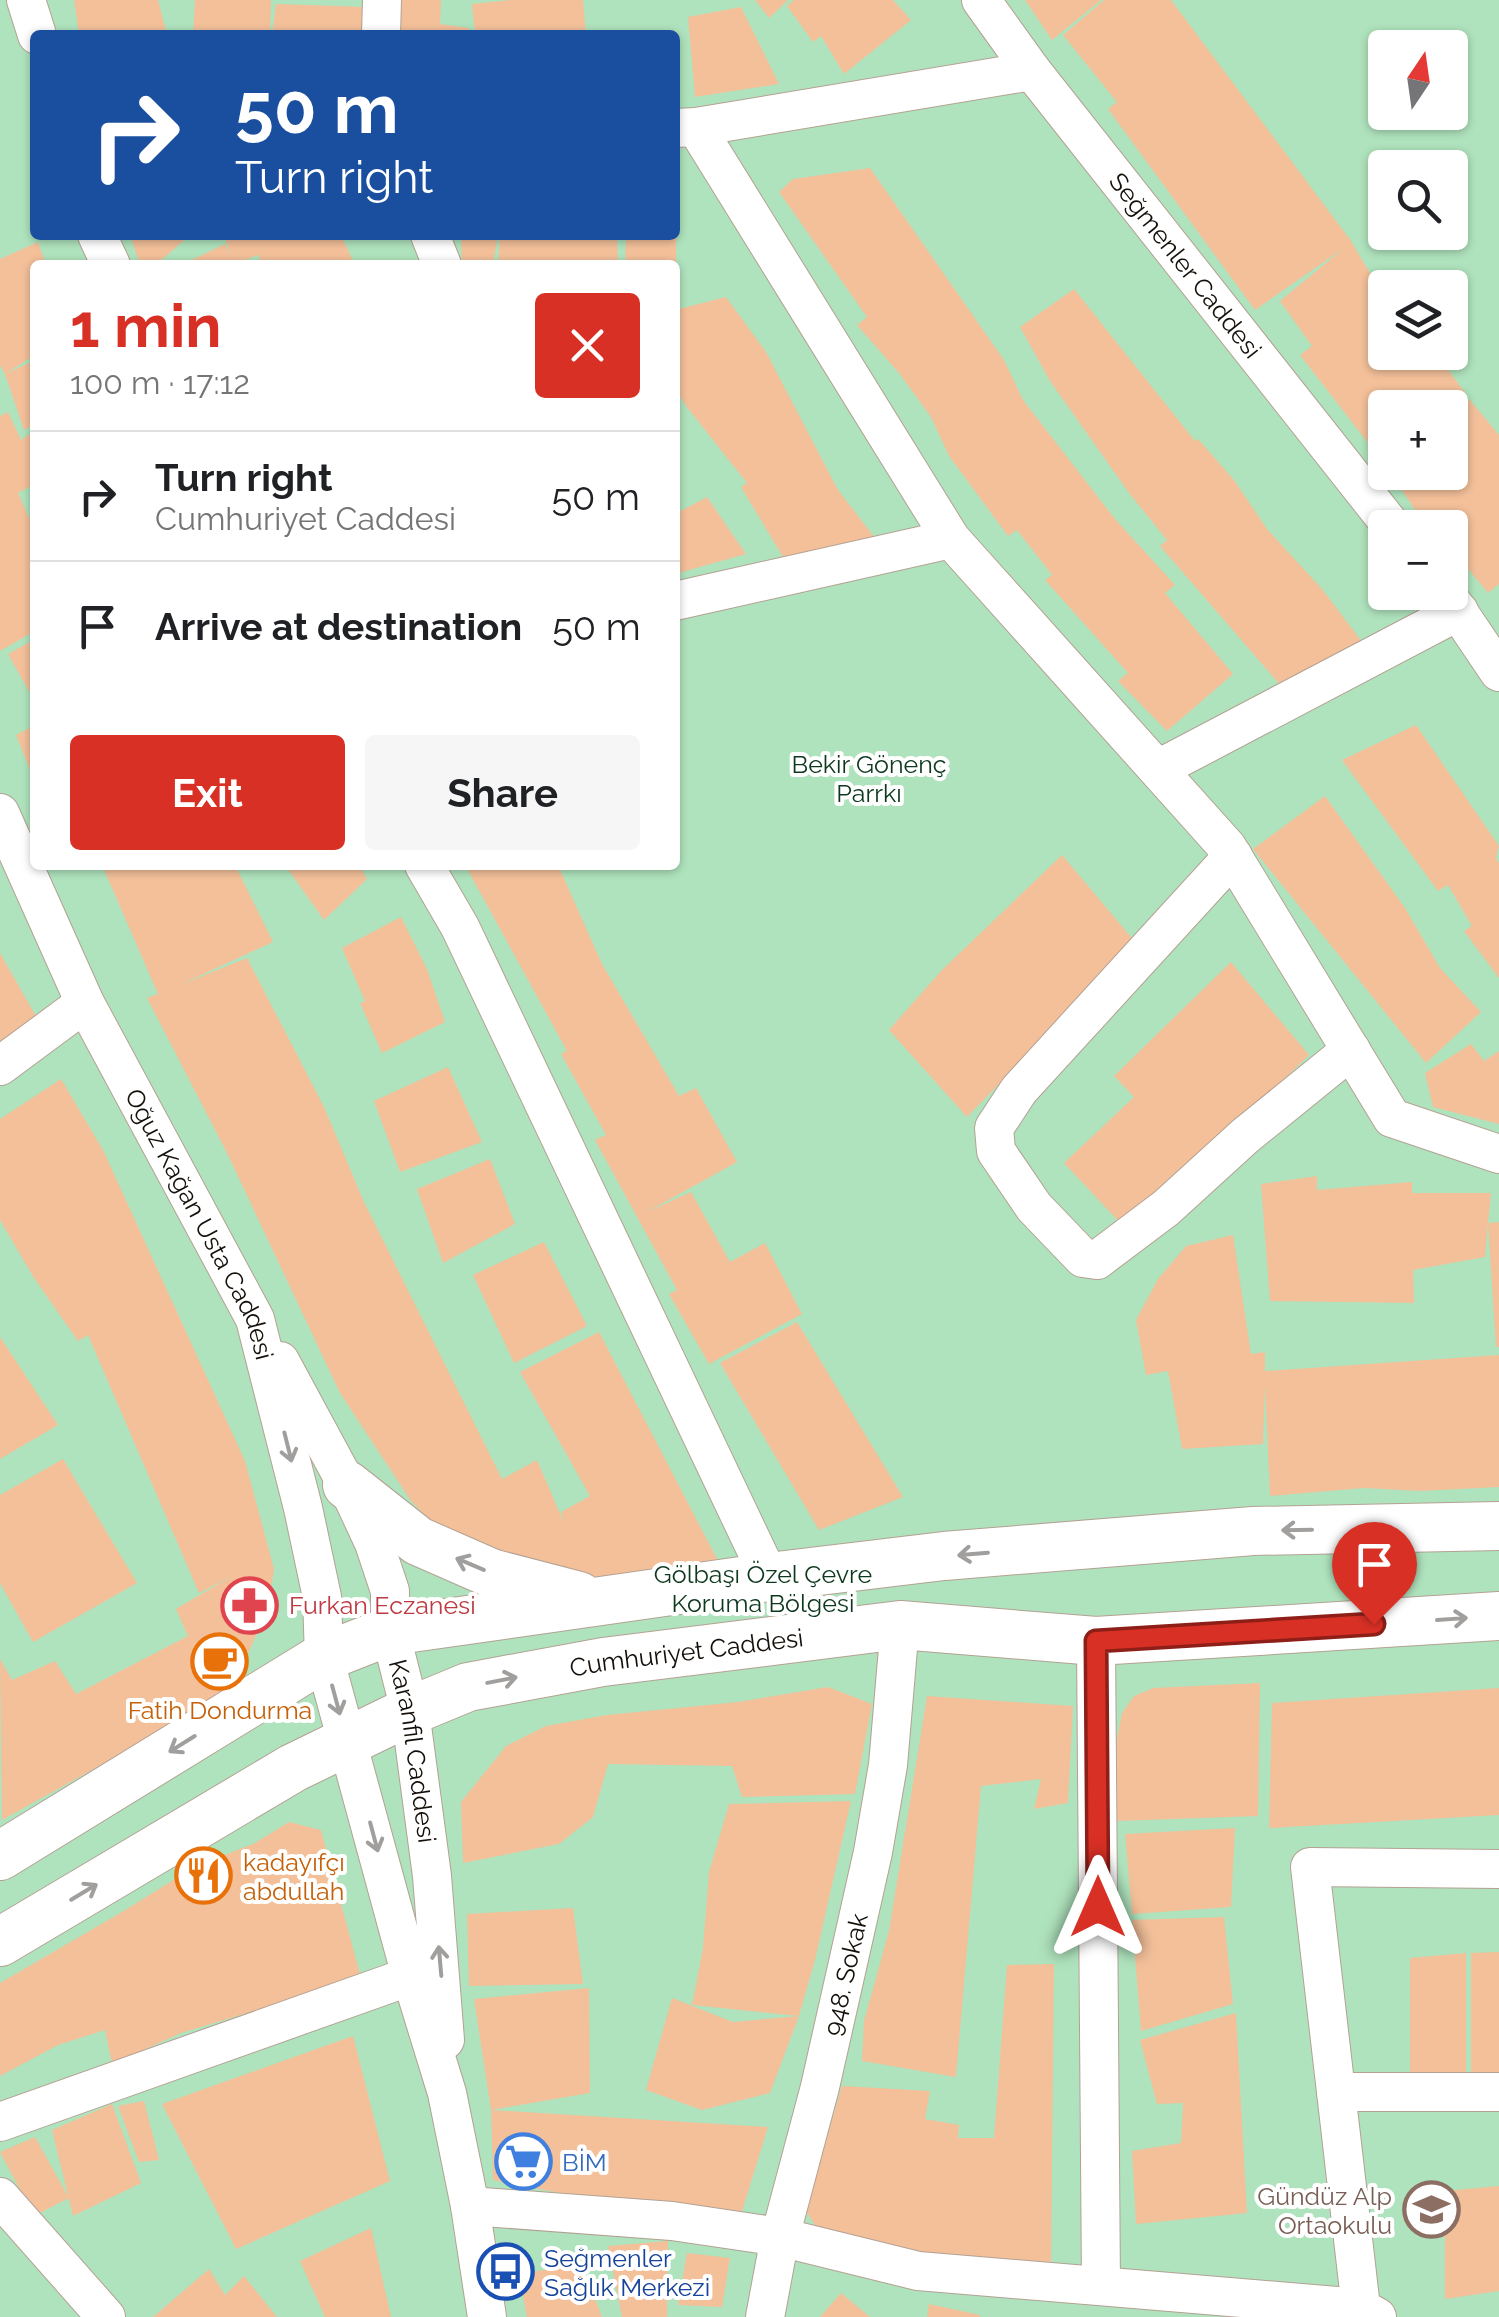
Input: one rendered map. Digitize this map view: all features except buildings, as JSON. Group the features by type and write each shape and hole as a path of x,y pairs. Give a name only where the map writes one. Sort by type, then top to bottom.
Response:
{"main road":[{"path":"347,1485 418,1541 491,1572 597,1601"},
{"path":"0,1856 324,1657 390,1631 944,1556 1253,1531 1499,1526"},
{"name":"Cumhuriyet Caddesi","path":"0,1942 293,1768 468,1687 531,1674 766,1640 900,1626 1096,1641 1499,1616"}],"street":[{"path":"26,0 35,30"},
{"path":"382,0 382,30"},
{"name":"Seğmenler Caddesi","path":"981,0 1032,71 1380,510"},
{"path":"1032,71 686,127 952,539 1232,856 1392,1118 1499,1154"},
{"path":"680,600 952,539"},
{"path":"1158,769 1438,610"},
{"path":"1457,610 1499,672"},
{"name":"Oğuz Kağan Usta Caddesi","path":"0,813 25,844"},
{"path":"1232,856 1019,1090 994,1128 996,1151 1034,1207 1083,1258 1097,1260 1166,1208 1245,1136 1351,1050"},
{"name":"Oğuz Kağan Usta Caddesi","path":"35,870 84,1003 255,1319 304,1508 322,1597 324,1657"},
{"path":"427,870 460,927 769,1577"},
{"path":"0,1066 84,1003"},
{"name":"Karanfil Caddesi","path":"255,1319 347,1485 374,1543 390,1592 390,1631 410,1711 441,1974 447,2093"},
{"name":"948. Sokak","path":"765,2317 780,2237 820,2086 873,1852 888,1765 900,1626"},
{"path":"1096,1641 1101,2286"},
{"name":"Karanfil Caddesi","path":"324,1657 410,1976 447,2093 470,2206 486,2317"},
{"path":"470,2206 672,2220 780,2237 918,2271 1369,2313 1336,2092 1310,1866 1499,1869"},
{"path":"0,2122 410,1976"},
{"path":"1336,2092 1499,2092"},
{"path":"0,2197 106,2317"}],"green space":[{"name":"Gölbaşı Özel Çevre Koruma Bölgesi","path":"0,0 1499,0 1499,2317 0,2317"}],"place":[{"name":"Furkan Eczanesi","path":"250,1605"},
{"name":"Fatih Dondurma","path":"220,1661"},
{"name":"kadayıfçı abdullah","path":"204,1876"},
{"name":"BİM","path":"523,2162"},
{"name":"Gündüz Alp Ortaokulu","path":"1431,2210"},
{"name":"Seğmenler Sağlık Merkezi","path":"505,2272"}],"route":[{"path":"1098,1907 1096,1641 1374,1624"}],"park label":[{"name":"Bekir Gönenç Parrkı","path":"869,778"}]}
